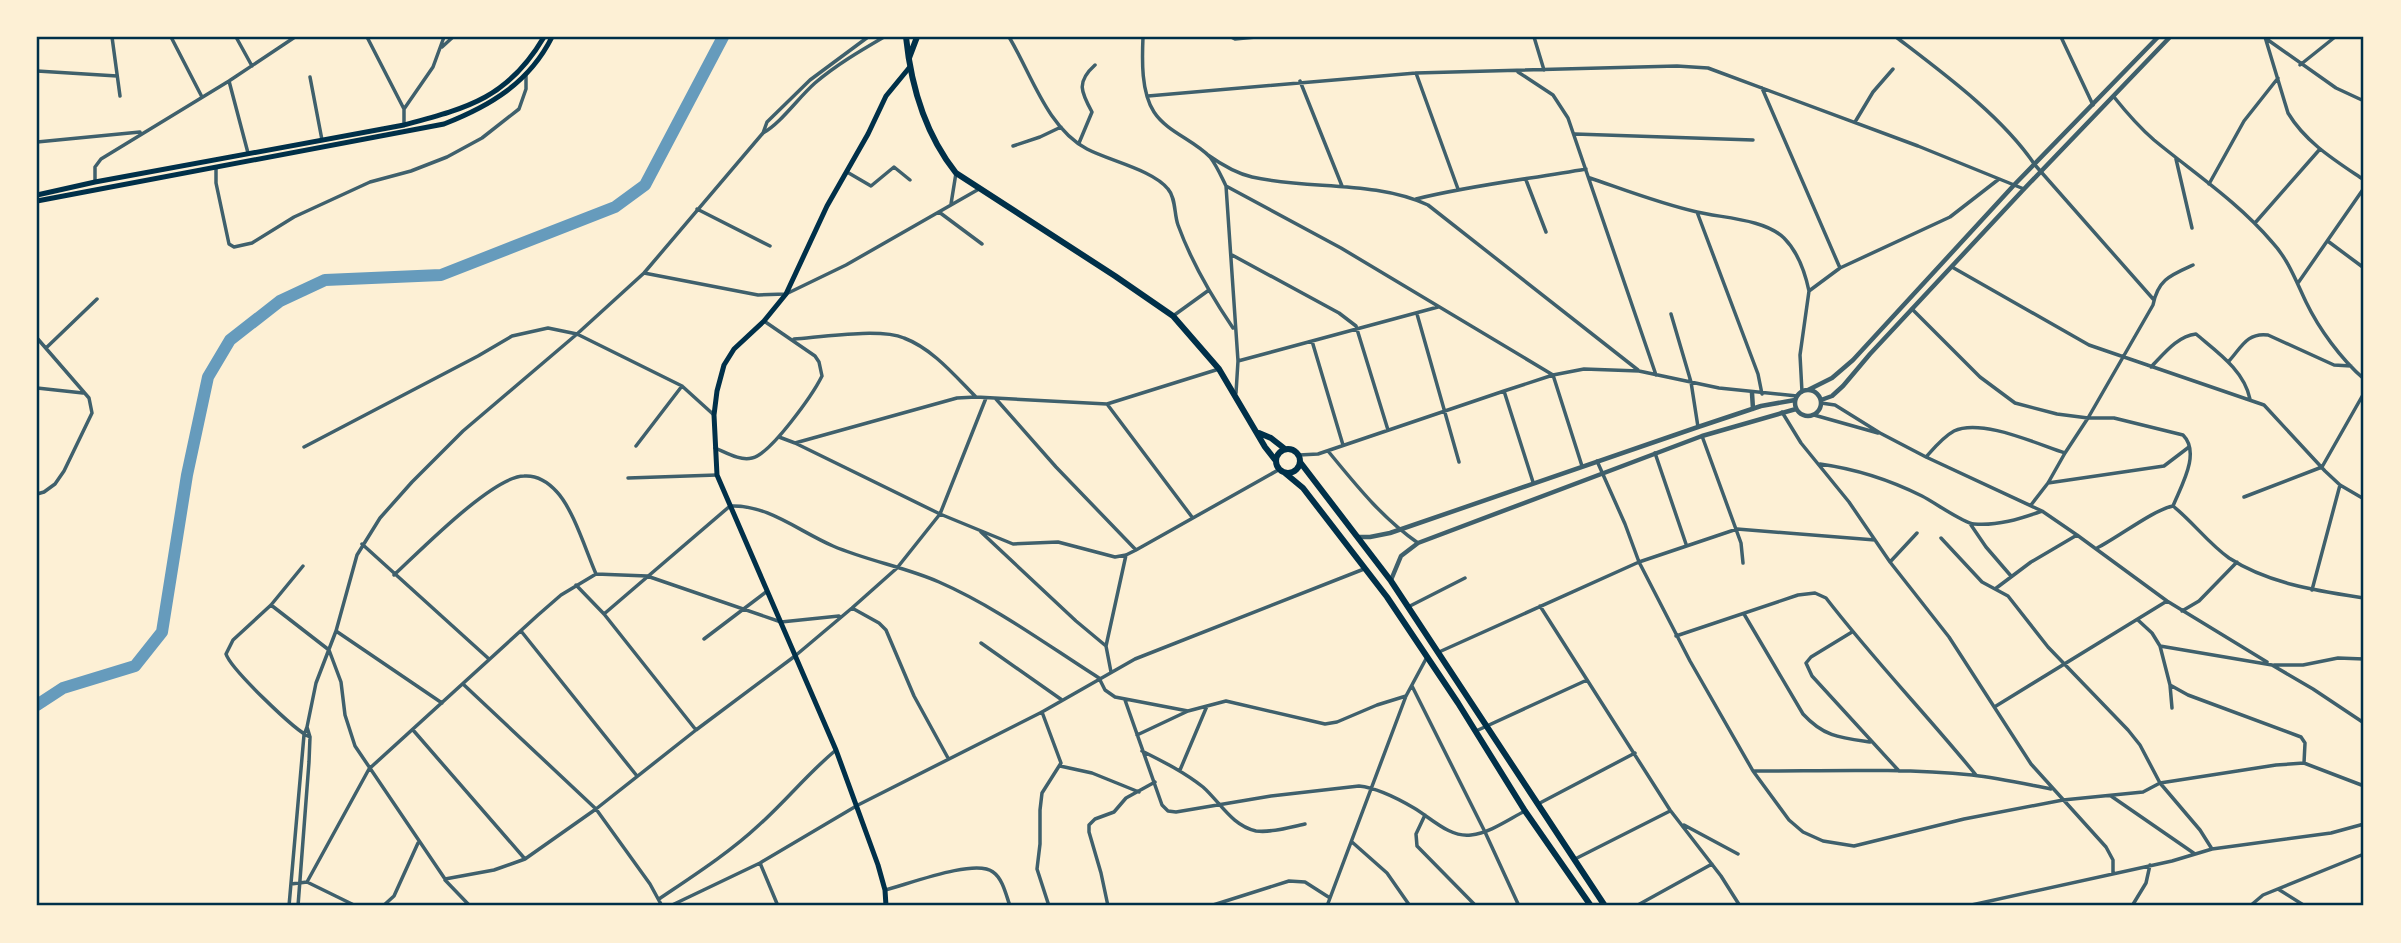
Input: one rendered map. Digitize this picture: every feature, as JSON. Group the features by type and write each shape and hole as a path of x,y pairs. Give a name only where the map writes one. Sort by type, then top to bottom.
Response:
{"main road":[{"path":"37,195 404,125 453,112 494,93 525,65 544,37"},
{"path":"37,201 444,124 490,104 526,76 552,37"},
{"path":"906,37 909,64 924,117 939,149 956,173 1173,316 1219,369 1282,471 1303,488 1366,569 1427,657 1525,811 1591,906"},
{"path":"886,906 885,890 858,805 717,475 714,415 721,373 728,358 786,294 827,206 886,96 909,64 917,37"},
{"path":"1259,433 1285,449 1293,450 1391,581 1605,906"},
{"path":"1276,461 1279,452 1285,449"},
{"path":"1282,471 1295,471 1299,459"}],"street":[{"path":"111,37 120,96"},
{"path":"171,37 202,97"},
{"path":"236,37 252,66"},
{"path":"95,182 97,162 295,37"},
{"path":"367,37 404,109 404,125"},
{"path":"404,109 425,81 444,37"},
{"path":"441,48 453,37"},
{"path":"763,133 767,122 805,85 868,37"},
{"path":"289,906 304,734 311,698 336,631 362,544 404,491 463,432 644,273 763,133 825,75 884,37"},
{"path":"1009,37 1038,93 1061,127 1079,144 1145,173 1167,187 1172,197 1178,227 1209,290 1235,330"},
{"path":"1143,37 1143,71 1154,112 1163,122 1225,167 1251,177 1342,186 1416,199 1439,212 1639,371"},
{"path":"1231,37 1256,37"},
{"path":"1534,37 1544,70"},
{"path":"1896,37 1964,91 2023,147 2035,165 2154,300"},
{"path":"2061,37 2093,105"},
{"path":"1358,537 1370,537 1398,529 1753,408 1796,398 1802,392 1832,378 1853,360 2015,184 2158,37"},
{"path":"1814,415 1821,402 1843,386 2024,189 2170,37"},
{"path":"2300,65 2336,37"},
{"path":"2266,38 2300,65 2336,88 2364,101"},
{"path":"2266,38 2288,113 2303,135 2364,180"},
{"path":"1079,144 1092,112 1082,86 1086,73 1095,65"},
{"path":"1148,96 1416,73 1686,66 1708,68 2024,189"},
{"path":"1854,122 1873,92 1894,69"},
{"path":"37,71 117,76"},
{"path":"1516,71 1553,95 1568,118 1656,375"},
{"path":"1416,73 1458,189"},
{"path":"216,167 216,183 229,244 234,247 252,243 294,217 370,183 447,157 482,138 519,109 526,89 526,76"},
{"path":"310,77 322,140"},
{"path":"2209,184 2244,121 2278,78"},
{"path":"229,81 248,155"},
{"path":"1300,82 1342,186"},
{"path":"1762,88 1840,268"},
{"path":"2114,97 2153,138 2255,223 2281,252 2320,326 2351,366 2364,377"},
{"path":"1013,146 1061,127"},
{"path":"37,142 142,132"},
{"path":"1575,134 1753,140"},
{"path":"2255,223 2320,149"},
{"path":"1208,155 1226,186 1238,361 1236,396"},
{"path":"2176,157 2192,228"},
{"path":"847,172 871,186 894,167 910,180"},
{"path":"1416,199 1458,189 1587,169"},
{"path":"951,204 956,173"},
{"path":"1590,178 1697,212 1742,220 1773,230 1783,237 1805,272 1809,291 1800,355 1802,392"},
{"path":"1809,291 1840,268 1950,217 1999,179"},
{"path":"1526,180 1546,232"},
{"path":"1226,186 1341,248 1553,375 1582,466"},
{"path":"2298,283 2364,188"},
{"path":"644,273 758,295 786,294 846,265 979,189"},
{"path":"698,209 770,246"},
{"path":"939,212 982,244"},
{"path":"1697,212 1758,374 1762,394"},
{"path":"2329,242 2364,268"},
{"path":"1232,255 1339,313 1359,330 1388,430"},
{"path":"2031,505 2048,483 2088,418 2166,277 2193,265"},
{"path":"1952,267 2075,338 2264,405 2340,485 2364,499"},
{"path":"1173,316 1209,290"},
{"path":"46,348 97,299"},
{"path":"1238,361 1438,307"},
{"path":"1912,309 1980,377 2015,403 2057,414 2114,418 2183,435 2190,446 2190,460 2173,506"},
{"path":"1418,314 1459,461"},
{"path":"1671,314 1692,382 1698,427"},
{"path":"714,448 739,458 750,459 761,455 779,437 822,376 818,359 764,321"},
{"path":"304,447 512,336 548,328 577,334 682,386 714,415"},
{"path":"793,340 881,334 900,336 922,347 976,397"},
{"path":"2151,367 2176,343 2196,334 2229,362 2247,387 2250,399"},
{"path":"2229,362 2248,339 2254,334 2260,334 2334,365 2351,366"},
{"path":"37,338 91,402 91,418 55,484 37,494"},
{"path":"1312,341 1343,446"},
{"path":"795,443 957,398 1107,404 1219,369"},
{"path":"1299,459 1553,375 1584,369 1639,371 1752,393 1796,398"},
{"path":"636,446 682,386"},
{"path":"37,388 83,393"},
{"path":"1808,390 1815,393 1821,402 1843,409 1880,433 1926,457 2042,511 2182,611 2322,694 2364,723"},
{"path":"1504,391 1533,482"},
{"path":"1752,393 1753,408"},
{"path":"2244,497 2322,467 2364,393"},
{"path":"445,879 494,870 525,859 596,809 795,656 897,568 940,514 986,398"},
{"path":"996,398 1056,467 1136,550"},
{"path":"1796,398 1796,410"},
{"path":"1107,404 1192,517"},
{"path":"1761,406 1762,418"},
{"path":"1391,581 1401,556 1418,543 1702,436 1796,410 1804,416 1814,415 1880,433"},
{"path":"1782,412 1793,433 1949,637 2031,764 2106,847 2113,860 2113,873"},
{"path":"1926,457 1949,435 1969,427 1994,431 2064,453"},
{"path":"1702,436 1737,529 1743,563"},
{"path":"779,437 940,514 1013,544 1058,542 1115,557 1136,550 1192,517 1282,471"},
{"path":"2048,483 2164,467 2190,446"},
{"path":"1328,451 1366,498 1398,529 1418,543"},
{"path":"1655,453 1686,545"},
{"path":"1597,461 1639,562 1676,636 1753,771 1789,820 1803,832 1823,841 1842,845 1866,844 1964,819 2063,800 2149,791 2160,783 2304,763 2364,786"},
{"path":"1818,463 1862,472 1891,482 1937,504 1970,524 2011,576"},
{"path":"394,575 463,512 494,489 523,475 545,482 560,495 596,574"},
{"path":"628,478 717,475"},
{"path":"2312,590 2340,485"},
{"path":"604,614 730,506 752,508 832,546 923,575 982,603 1099,678 1105,690 1125,700 1188,711"},
{"path":"2096,548 2125,533 2159,510 2173,506"},
{"path":"2173,506 2213,545 2237,562 2268,577 2312,590 2364,598"},
{"path":"1970,524 2013,520 2042,511"},
{"path":"979,529 1045,593 1106,646"},
{"path":"1439,652 1639,562 1737,529 1875,540"},
{"path":"1890,562 1917,533"},
{"path":"1996,589 2011,576 2077,535"},
{"path":"1941,538 1982,582 2008,596 2064,664 2134,737 2160,783 2200,830 2212,849"},
{"path":"362,544 489,659"},
{"path":"1111,672 1106,646 1126,555"},
{"path":"2182,611 2199,601 2237,562"},
{"path":"303,566 271,605 233,640 226,654 233,667 310,737"},
{"path":"673,906 760,863 858,805 1042,712 1099,678 1153,651 1366,569"},
{"path":"307,882 369,769 521,631 576,585 596,574 647,576 781,622 842,616"},
{"path":"1408,607 1465,578"},
{"path":"576,585 604,614 696,730"},
{"path":"704,639 767,591"},
{"path":"1676,636 1798,594 1815,593 1826,598 1852,632 1976,775"},
{"path":"1996,706 2167,601"},
{"path":"271,605 328,650 341,681 349,732 369,769 418,843 470,906"},
{"path":"1540,606 1670,810 1712,864 1740,906"},
{"path":"852,608 886,630 914,696 948,759"},
{"path":"1744,614 1803,714 1816,728 1843,738 1872,742"},
{"path":"2138,620 2152,633 2160,646 2170,685 2172,708"},
{"path":"336,631 442,703"},
{"path":"521,631 637,776"},
{"path":"1852,632 1811,657 1806,663 1812,676 1899,771"},
{"path":"981,643 1063,700"},
{"path":"2160,646 2272,665 2303,665 2339,658 2364,659"},
{"path":"1327,906 1406,696 1427,657"},
{"path":"1476,731 1587,680"},
{"path":"463,684 596,809 662,906"},
{"path":"2170,685 2188,695 2301,737 2305,743 2304,763"},
{"path":"1412,686 1519,906"},
{"path":"1137,735 1188,711 1226,701 1325,724 1406,696"},
{"path":"1125,700 1162,805 1168,811 1359,786 1371,788 1461,835 1485,832 1525,811"},
{"path":"1180,770 1207,706"},
{"path":"1042,712 1060,759 1060,766 1042,793 1040,810 1037,869 1049,906"},
{"path":"298,906 310,737 307,727"},
{"path":"413,730 525,859"},
{"path":"659,899 757,827 836,750"},
{"path":"1142,751 1180,770 1205,789 1242,826 1254,831 1305,824"},
{"path":"1537,804 1635,753"},
{"path":"1060,766 1093,773 1139,792"},
{"path":"1753,771 1899,771 1976,775 2053,789"},
{"path":"1108,906 1088,829 1095,819 1114,812 1126,799 1155,782"},
{"path":"2110,796 2195,854"},
{"path":"1575,859 1670,810"},
{"path":"1425,815 1416,834 1417,846 1476,906"},
{"path":"1682,824 1738,854"},
{"path":"1967,906 2150,866 2212,849 2339,832 2364,824"},
{"path":"1352,842 1387,873 1410,906"},
{"path":"383,906 394,895 418,843"},
{"path":"2250,906 2278,889 2364,854"},
{"path":"760,863 778,906"},
{"path":"1636,906 1712,864"},
{"path":"2132,906 2146,883 2150,866"},
{"path":"885,890 977,867 993,872 1010,906"},
{"path":"1210,906 1289,881 1306,882 1330,898"},
{"path":"291,884 307,882 356,906"},
{"path":"2278,889 2305,906"}],"waterway":[{"path":"37,705 63,688 135,666 162,632 187,475 208,377 230,340 280,301 325,280 441,275 615,207 645,185 723,37"}]}
